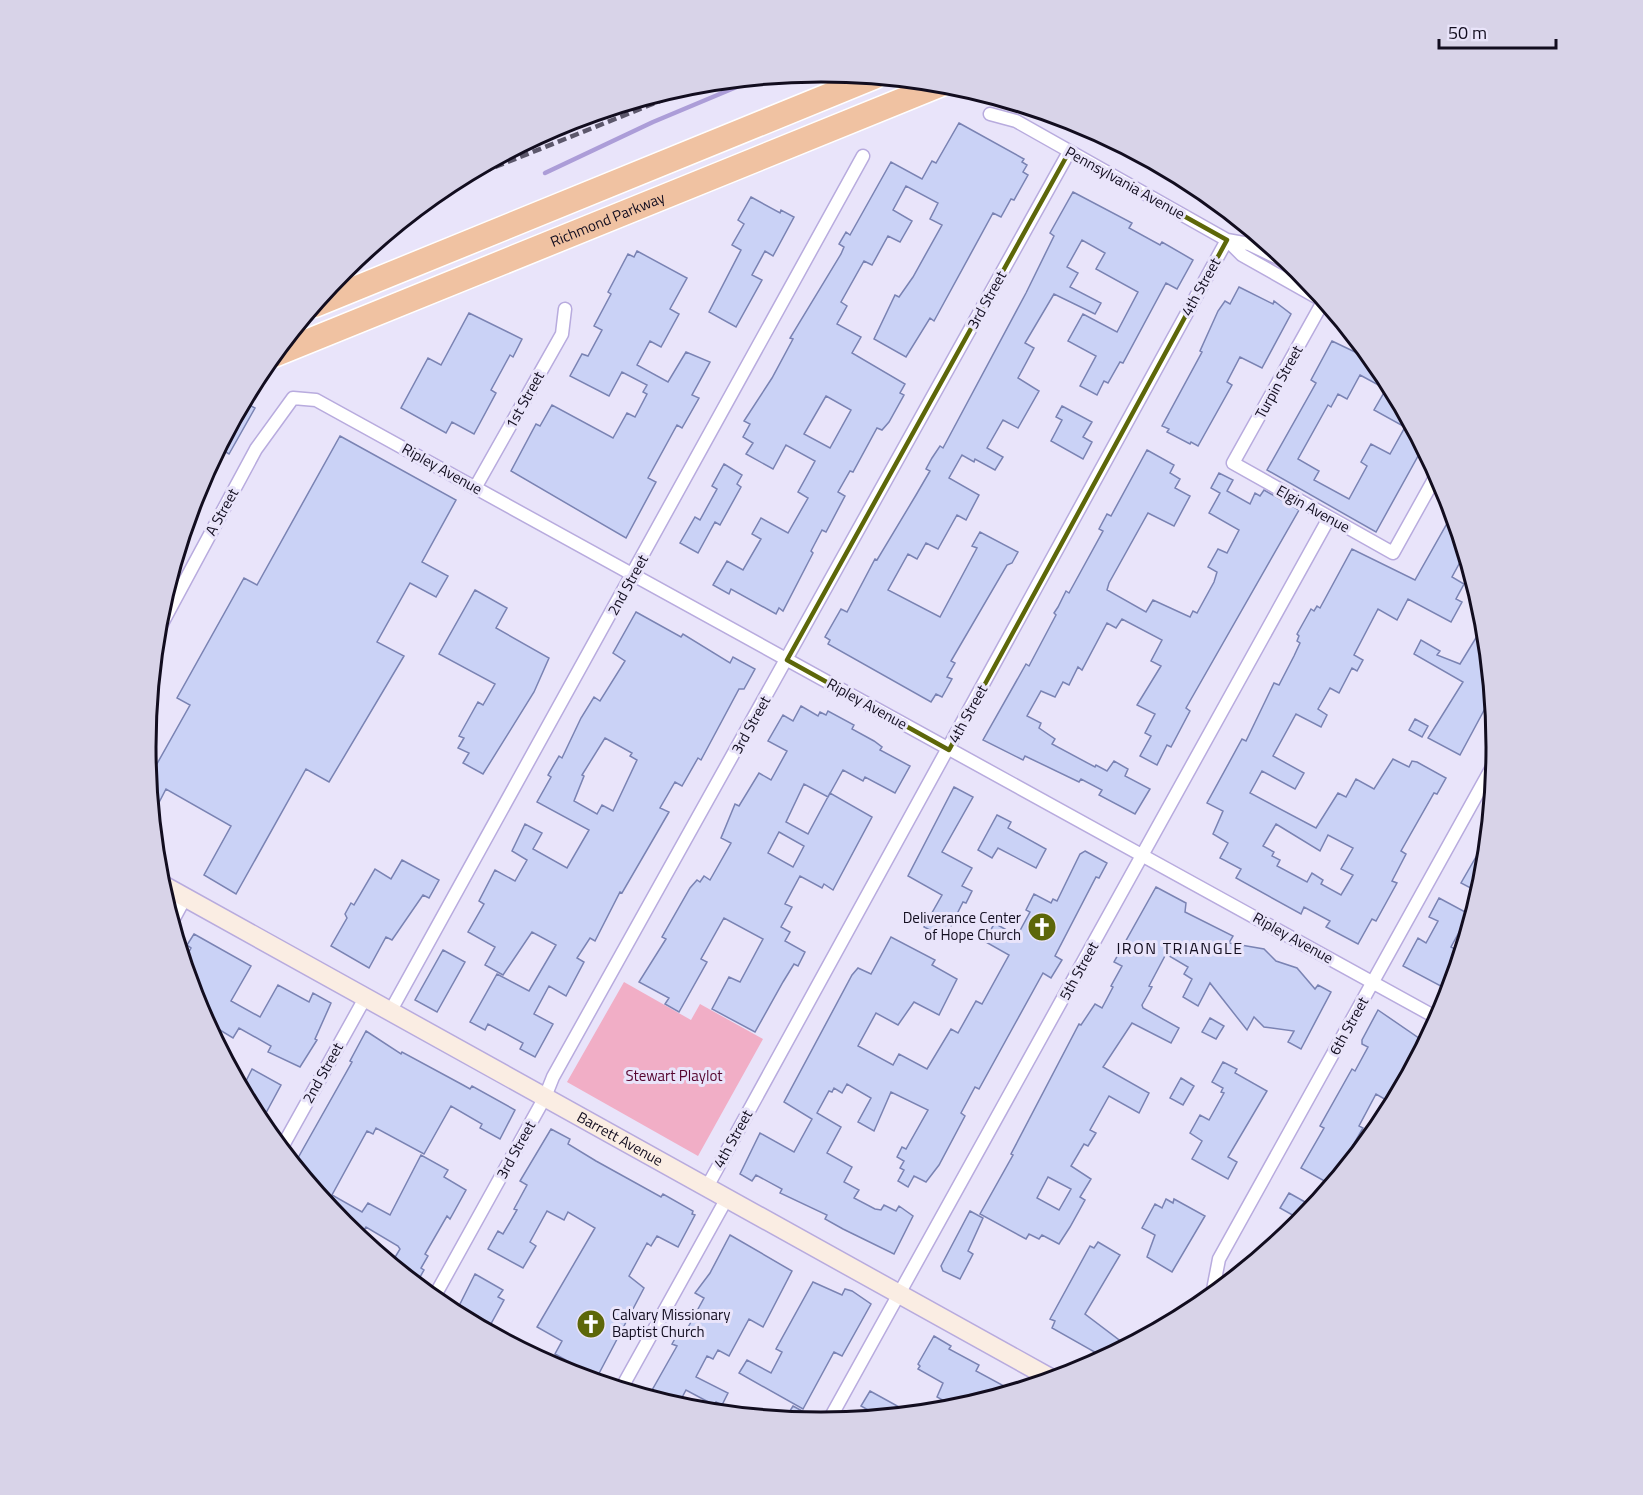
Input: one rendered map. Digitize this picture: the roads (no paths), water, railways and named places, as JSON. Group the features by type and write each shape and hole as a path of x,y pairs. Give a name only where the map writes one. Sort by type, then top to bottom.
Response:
{"highway":[{"name":"Richmond Parkway","path":"332,298 858,84"},
{"name":"Richmond Parkway","path":"290,348 925,91"}],"main road":[{"name":"Barrett Avenue","path":"172,891 1043,1374"}],"street":[{"name":"Pennsylvania Avenue","path":"990,114 1016,121 1227,240 1242,255 1304,290"},
{"name":"3rd Street","path":"438,1290 546,1097 553,1077 1069,152"},
{"name":"2nd Street","path":"390,1012 863,156"},
{"name":"Pennsylvania Avenue","path":"1227,240 1249,244 1264,251"},
{"name":"4th Street","path":"707,1187 1227,240"},
{"name":"1st Street","path":"475,488 562,334 565,309"},
{"name":"Turpin Street","path":"1233,463 1321,309"},
{"name":"Ripley Avenue","path":"293,398 316,400 1431,1014"},
{"name":"A Street","path":"172,605 256,449 293,398"},
{"name":"Elgin Avenue","path":"1233,463 1393,553 1432,483"},
{"name":"5th Street","path":"834,1412 1329,518"},
{"name":"6th Street","path":"1214,1283 1219,1259 1485,779"},
{"path":"177,912 185,898"},
{"name":"2nd Street","path":"286,1140 364,998"},
{"path":"625,1382 727,1198"}],"waterway":[{"path":"545,173 653,122 734,88"}],"railway":[{"path":"506,163 651,104"}],"place":[{"name":"Deliverance Center of Hope Church","path":"1042,927"},
{"name":"Calvary Missionary Baptist Church","path":"591,1324"}],"district":[{"name":"IRON TRIANGLE","path":"1180,948"}],"park label":[{"name":"Stewart Playlot","path":"674,1076"}]}
